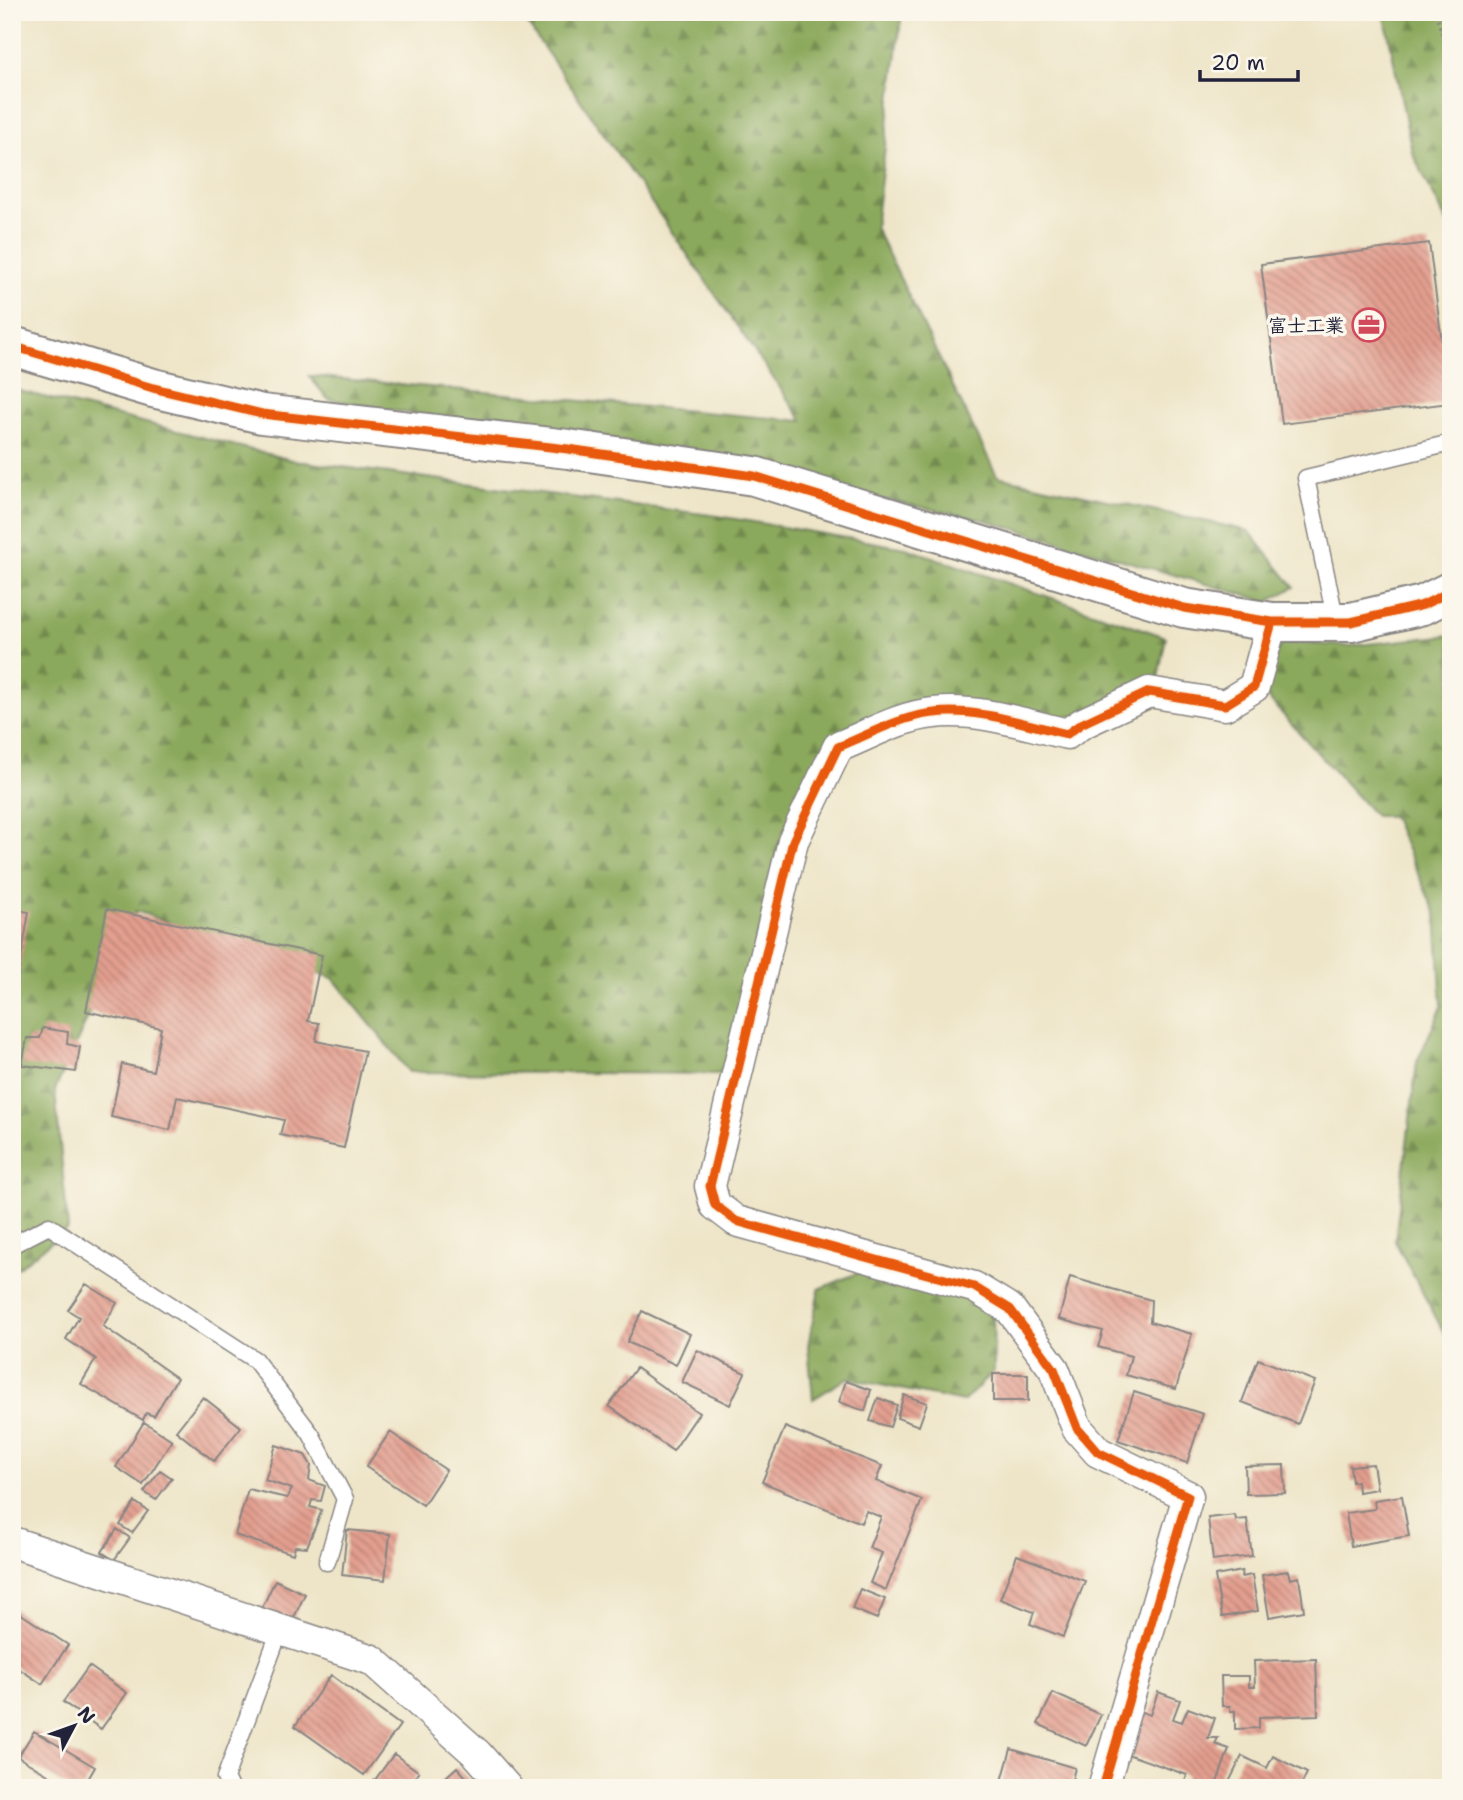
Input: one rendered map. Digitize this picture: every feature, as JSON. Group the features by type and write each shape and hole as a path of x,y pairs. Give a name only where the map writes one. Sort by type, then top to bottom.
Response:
{"street":[{"path":"12,346 153,388 262,414 568,449 754,476 1184,608 1272,622 1351,622 1423,605 1451,591"},
{"path":"1103,1788 1188,1496 1098,1452 1077,1428 1054,1369 1010,1309 974,1287 736,1221 715,1205 710,1185 793,841 838,747 932,713 954,712 1001,719 1067,734 1081,724 1149,692 1225,705 1254,687 1272,622"},
{"path":"12,1542 372,1661 477,1754 507,1788"}],"lane":[{"path":"1336,622 1306,478 1451,443"},
{"path":"12,1245 49,1226 255,1360 311,1434 345,1499 327,1562"},
{"path":"230,1788 225,1778 280,1630"}],"path":[{"path":"1436,12 1451,64"}],"green space":[{"path":"519,12 902,12 875,227 997,476 1249,531 1294,587 1268,602 984,520 797,482 328,399 309,376 803,421"},
{"path":"1384,12 1451,12 1451,231 1412,152"},
{"path":"12,389 296,461 718,516 906,548 1166,637 1155,693 1098,716 907,717 830,746 737,1074 409,1072 333,978 136,911 55,1090 68,1229 12,1272"},
{"path":"1451,635 1451,1346 1395,1241 1417,1062 1442,1006 1436,914 1392,816 1375,816 1258,687 1282,642 1348,646"},
{"path":"884,1262 993,1299 994,1371 963,1402 847,1378 813,1399 808,1346 819,1289"}],"building":[{"path":"1429,243 1450,403 1282,424 1261,264"},
{"path":"12,909 29,912 14,1001 12,1001"},
{"path":"107,909 322,955 308,1021 319,1023 316,1041 365,1051 344,1148 280,1135 284,1120 177,1097 170,1130 111,1117 122,1064 153,1071 161,1028 86,1011"},
{"path":"43,1028 68,1032 67,1044 80,1047 76,1072 22,1065 27,1038 40,1038"},
{"path":"1070,1277 1151,1300 1150,1322 1192,1334 1176,1389 1126,1375 1131,1356 1098,1347 1103,1331 1059,1319"},
{"path":"86,1284 117,1303 103,1326 177,1378 154,1416 146,1413 143,1420 81,1384 96,1359 66,1339 79,1317 68,1310"},
{"path":"642,1311 690,1334 676,1365 627,1342"},
{"path":"697,1350 745,1373 730,1405 682,1382"},
{"path":"1258,1359 1315,1381 1298,1424 1242,1402"},
{"path":"636,1368 699,1413 673,1451 609,1406"},
{"path":"993,1374 1028,1374 1028,1401 993,1401"},
{"path":"846,1381 871,1390 865,1411 839,1402"},
{"path":"1134,1392 1203,1414 1187,1463 1118,1440"},
{"path":"904,1395 927,1403 919,1426 897,1418"},
{"path":"203,1397 241,1427 214,1461 176,1431"},
{"path":"878,1398 897,1405 890,1427 870,1421"},
{"path":"144,1422 172,1440 143,1485 116,1467"},
{"path":"785,1427 882,1466 876,1481 922,1500 886,1590 870,1583 882,1553 869,1548 881,1517 866,1511 861,1523 762,1482"},
{"path":"390,1432 446,1470 423,1505 366,1467"},
{"path":"276,1445 305,1455 311,1465 309,1480 325,1486 321,1501 312,1500 310,1507 322,1510 307,1547 295,1546 293,1554 235,1535 248,1489 287,1498 292,1489 265,1480"},
{"path":"1373,1464 1377,1489 1358,1492 1357,1481 1352,1482 1350,1466"},
{"path":"1284,1465 1285,1493 1246,1494 1245,1466"},
{"path":"160,1470 172,1478 156,1500 144,1492"},
{"path":"1402,1496 1409,1536 1351,1546 1346,1513 1375,1509 1374,1500"},
{"path":"135,1502 148,1511 132,1533 120,1525"},
{"path":"1235,1515 1236,1520 1247,1519 1252,1556 1213,1561 1208,1518"},
{"path":"117,1529 130,1538 114,1560 102,1552"},
{"path":"347,1530 390,1534 385,1580 342,1575"},
{"path":"1017,1555 1085,1581 1063,1637 1030,1624 1034,1612 1000,1599"},
{"path":"1242,1571 1241,1577 1252,1575 1258,1611 1222,1617 1215,1576"},
{"path":"1288,1571 1290,1579 1299,1577 1304,1611 1269,1617 1262,1575"},
{"path":"275,1580 305,1594 292,1622 262,1608"},
{"path":"860,1589 885,1599 877,1619 852,1609"},
{"path":"12,1608 68,1645 42,1684 12,1664"},
{"path":"1316,1659 1318,1715 1259,1717 1259,1728 1235,1729 1235,1711 1230,1711 1230,1706 1222,1706 1221,1676 1249,1676 1249,1687 1255,1687 1254,1661"},
{"path":"89,1666 127,1693 101,1729 63,1702"},
{"path":"331,1675 400,1725 364,1775 295,1726"},
{"path":"1158,1692 1180,1700 1173,1719 1182,1722 1188,1708 1215,1718 1208,1738 1218,1738 1215,1744 1229,1749 1215,1788 1183,1788 1187,1775 1124,1753 1139,1711 1150,1715"},
{"path":"1053,1693 1101,1715 1086,1746 1038,1724"},
{"path":"34,1731 95,1767 83,1788 70,1788 18,1757"},
{"path":"1011,1749 1075,1768 1070,1788 1000,1788"},
{"path":"394,1754 419,1772 408,1788 369,1788"},
{"path":"1242,1756 1267,1768 1273,1756 1307,1773 1300,1788 1226,1788"},
{"path":"457,1767 474,1786 434,1788"}],"cycle path":[{"path":"12,346 153,388 262,414 568,449 754,476 1184,608 1272,622 1351,622 1423,605 1451,591"},
{"path":"1103,1788 1188,1496 1098,1452 1077,1428 1054,1369 1010,1309 974,1287 736,1221 715,1205 710,1186 793,841 838,747 897,722 934,713 984,715 1067,734 1081,724 1149,692 1225,705 1254,687 1272,622"}],"place":[{"name":"富士工業","path":"1369,325"}]}
